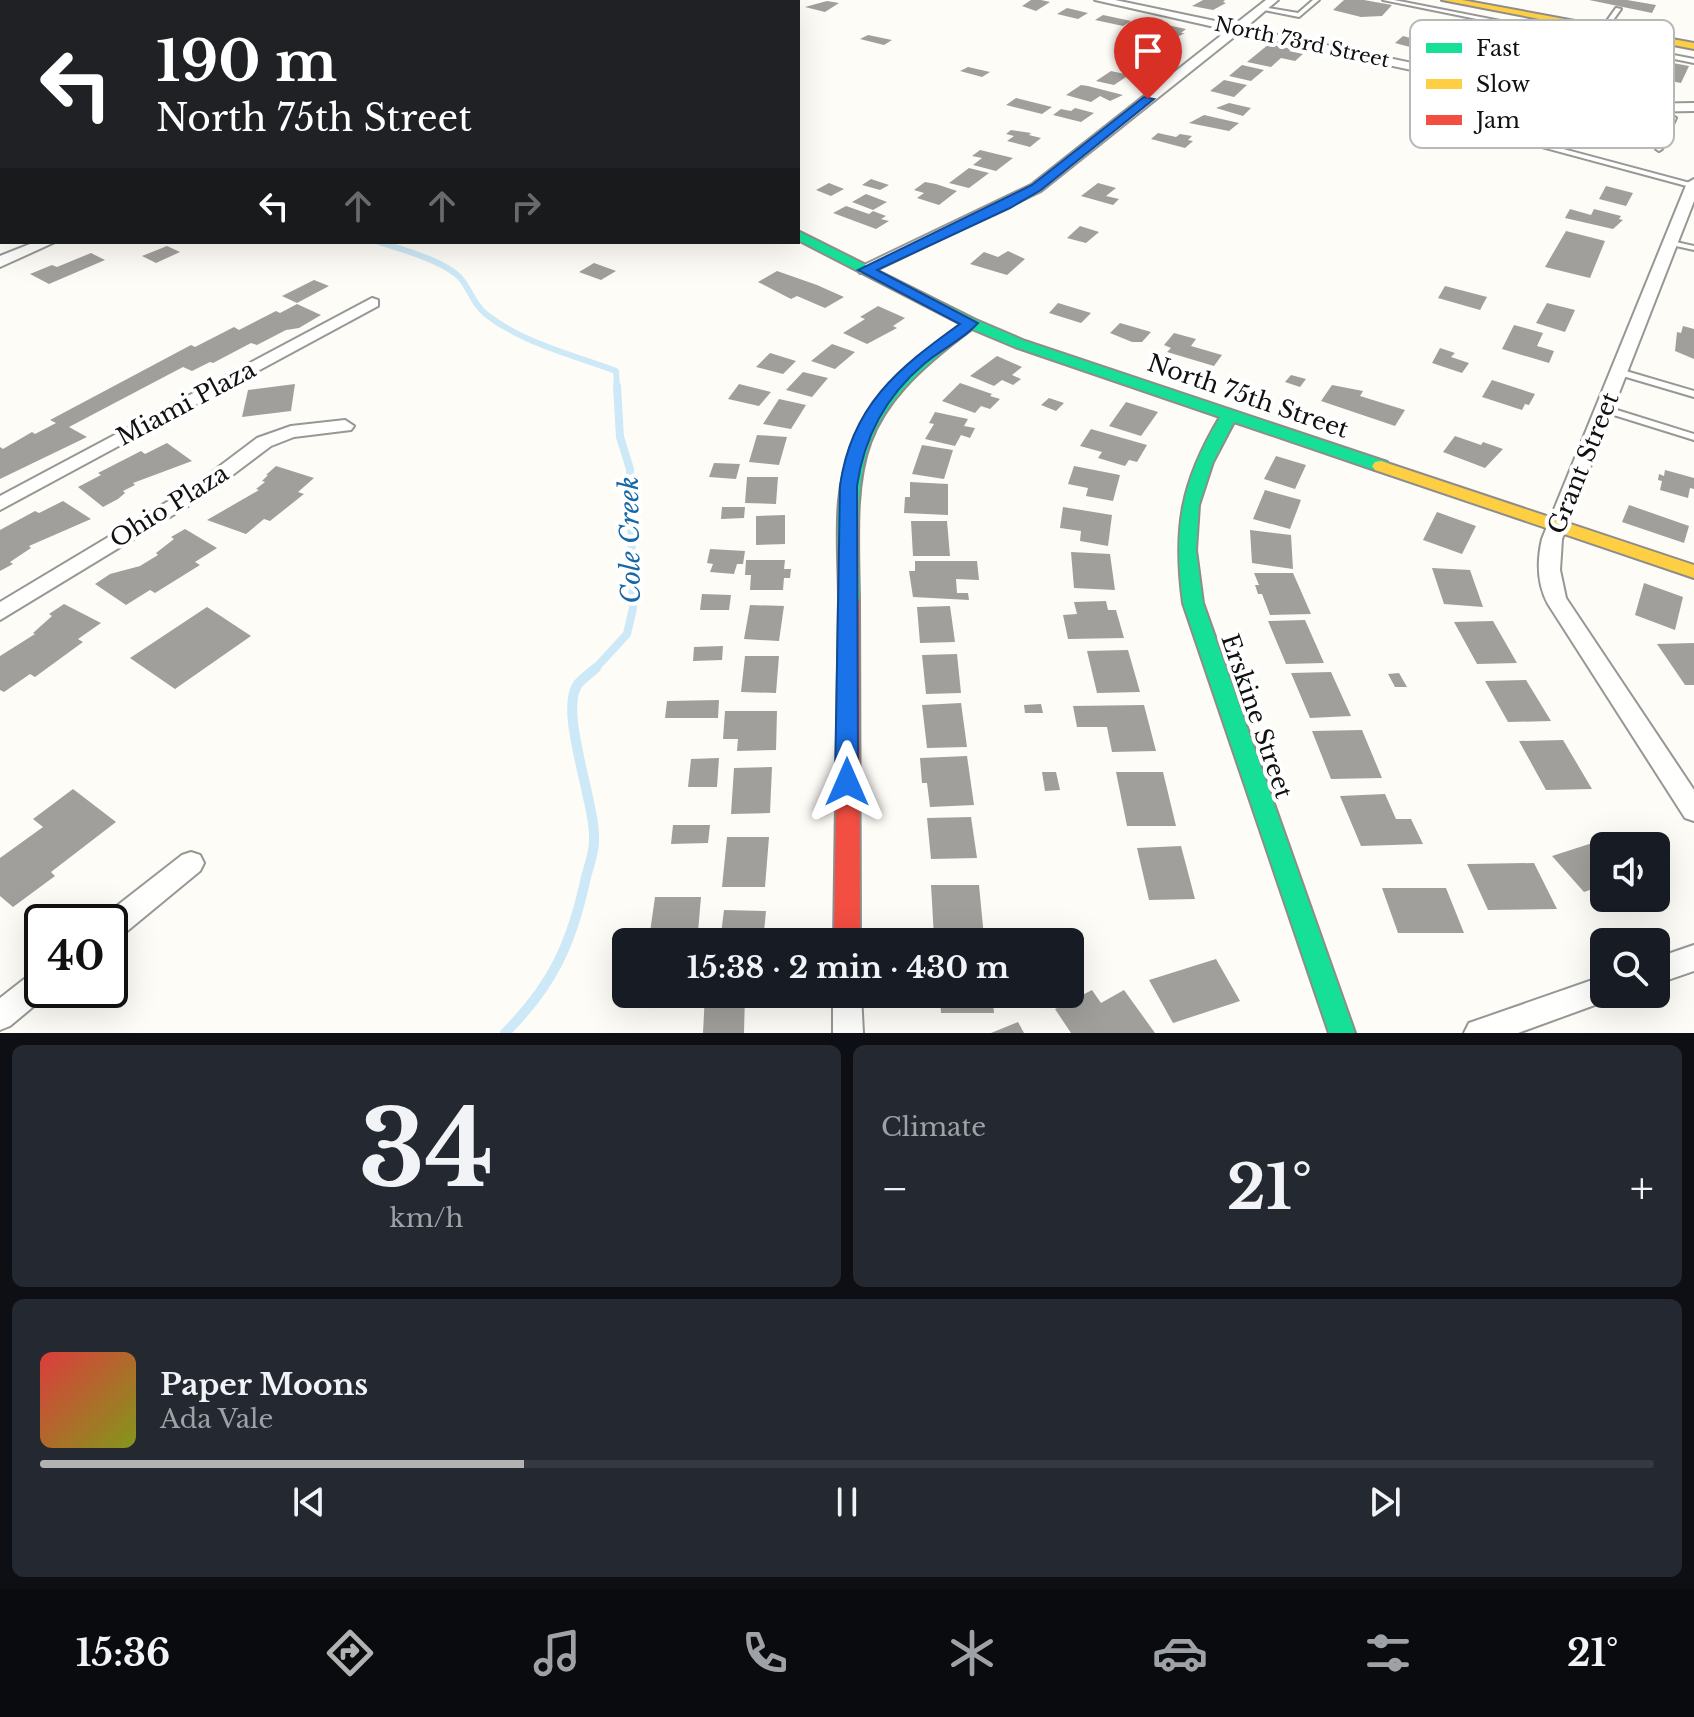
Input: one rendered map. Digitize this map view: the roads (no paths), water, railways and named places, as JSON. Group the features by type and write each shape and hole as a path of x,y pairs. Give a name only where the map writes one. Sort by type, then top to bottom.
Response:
{"street":[{"name":"North 73rd Street","path":"1100,0 1410,66"},
{"path":"1447,0 1545,20"},
{"path":"865,270 1036,188 1268,5"},
{"path":"1494,11 1613,15 1631,20"},
{"path":"1674,32 1694,37"},
{"path":"1674,42 1694,46"},
{"name":"North 73rd Street","path":"1674,108 1694,107"},
{"name":"Grant Street","path":"1693,185 1689,207 1670,242 1558,526 1547,562 1548,577 1556,599 1694,811"},
{"name":"North 75th Street","path":"800,236 971,323 1020,344 1694,572"},
{"path":"0,262 43,244"},
{"name":"Miami Plaza","path":"0,504 372,303"},
{"path":"847,928 849,486 852,464 863,429 883,397 917,361 971,323"},
{"name":"Erskine Street","path":"1230,415 1205,452 1191,483 1184,521 1185,566 1198,618 1342,1033"},
{"name":"Ohio Plaza","path":"0,612 56,575 199,491 264,442 291,432 345,426"},
{"path":"128,914 191,863"},
{"path":"1670,966 1694,958"},
{"path":"1479,1033 1590,994"},
{"path":"0,1016 24,997"},
{"path":"847,1008 848,1033"}],"lane":[{"path":"1268,5 1299,15 1316,0"},
{"path":"1386,0 1494,11 1530,20"},
{"path":"1674,56 1694,61"},
{"path":"1552,148 1693,185"},
{"path":"1670,242 1694,248"},
{"path":"1619,372 1694,394"},
{"path":"1604,409 1694,437"}],"waterway":[{"name":"Cole Creek","path":"385,244 424,257 455,273 483,311 501,325 549,348 616,371 617,388"},
{"name":"Cole Creek","path":"595,669 627,634 633,608 630,469 620,437 617,386"},
{"name":"Cole Creek","path":"505,1033 536,998 558,962 574,922 591,859 593,824 572,715 573,697 578,684 595,669"}]}
